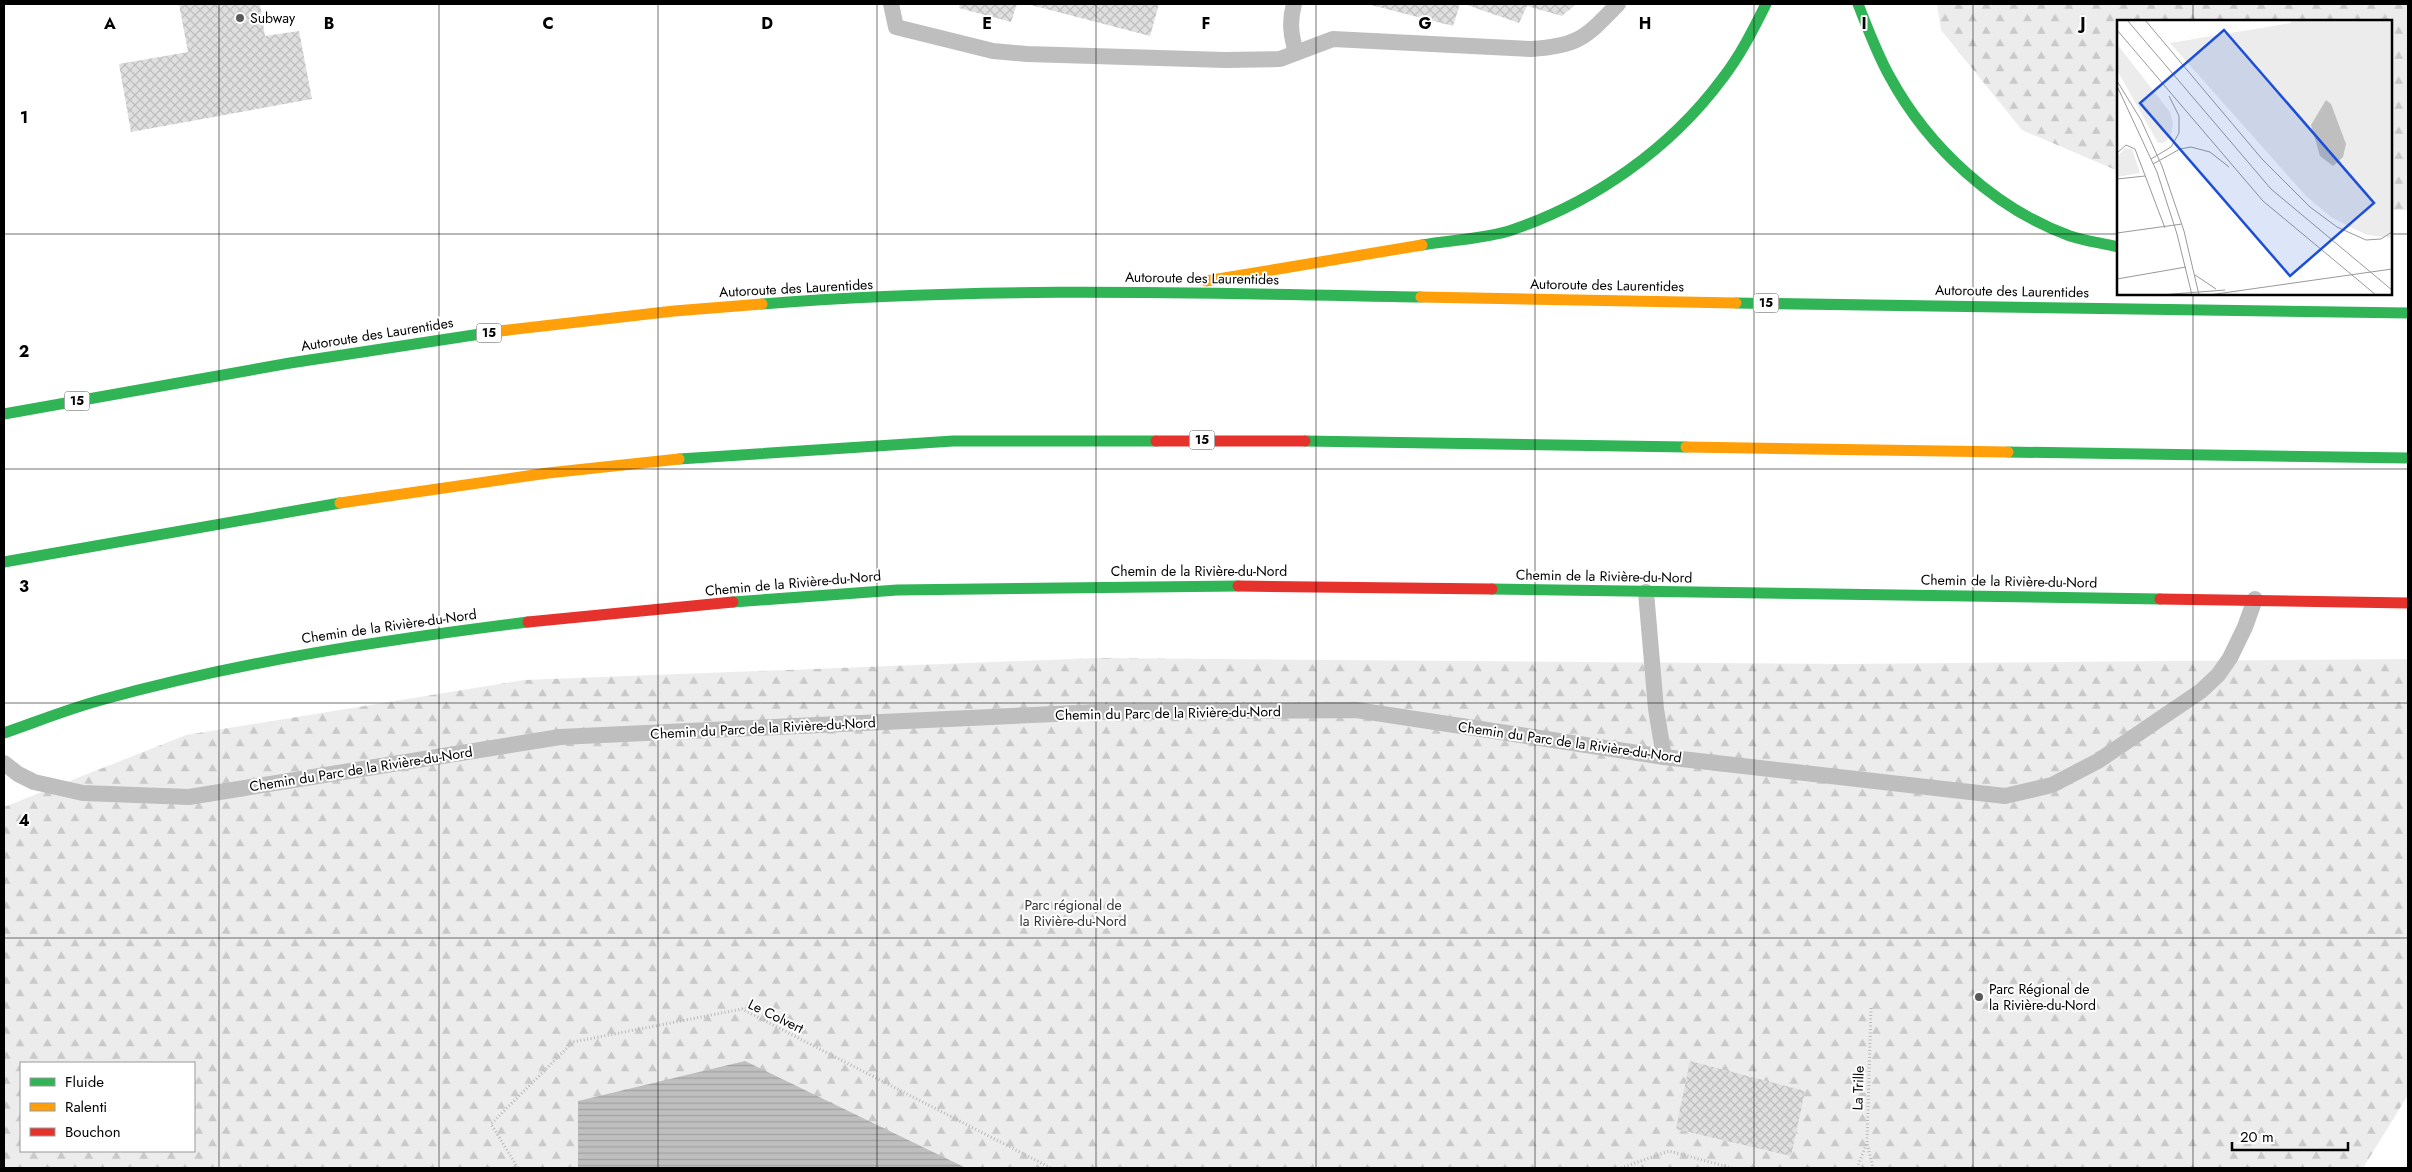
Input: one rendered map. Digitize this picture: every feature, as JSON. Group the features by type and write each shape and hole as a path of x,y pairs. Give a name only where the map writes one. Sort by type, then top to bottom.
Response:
{"main road":[{"path":"1140,292 1509,231 1544,217 1574,203 1632,168 1656,150 1680,128 1723,81 1755,30 1766,4"},
{"path":"1858,4 1886,70 1904,100 1926,129 1969,174 2015,208 2043,224 2071,236 2117,247"},
{"name":"Autoroute des Laurentides","path":"4,414 366,350 600,319 721,307 813,301 1140,292 2408,313"},
{"path":"2339,300 2392,313"},
{"name":"15","path":"4,562 328,504 468,483 694,457 943,442 1118,439 1274,440 2408,458"},
{"name":"Chemin de la Rivière-du-Nord","path":"4,733 99,700 184,677 323,650 576,616 783,597 897,590 1120,586 2255,599 2408,603"}],"lane":[{"path":"891,4 896,27 993,51 1225,60 1280,59 1333,38 1531,49 1559,47 1576,42 1593,30 1618,4"},
{"path":"1294,4 1290,26 1296,54"},
{"path":"1646,592 1656,709 1664,757"},
{"name":"Chemin du Parc de la Rivière-du-Nord","path":"4,763 18,774 34,782 83,793 188,797 560,737 1099,712 1356,710 1664,757 2005,796 2052,785 2098,761 2201,691 2218,675 2238,643 2251,615 2255,599"}],"path":[{"name":"La Trille","path":"1871,1008 1867,1143 1872,1168"},
{"name":"Le Colvert","path":"518,1168 491,1124 573,1042 742,1009 1051,1168"},
{"path":"1857,1168 1867,1143"},
{"path":"1621,1168 1669,1151 1732,1168"}],"green space":[{"path":"1937,4 2408,4 2408,210 2392,210 2392,20 2117,20 2117,171 2022,130 1941,30"},
{"name":"Parc régional de la Rivière-du-Nord","path":"1098,658 1844,664 2408,659 2408,1095 2363,1168 4,1168 4,807 186,735 524,680"}],"shaded area":[{"path":"745,1061 966,1168 578,1168 578,1101"}],"building":[{"path":"179,4 260,4 265,36 299,31 312,99 131,132 119,64 188,52"},
{"path":"960,4 1017,4 1011,22 959,8"},
{"path":"1027,4 1159,4 1150,36"},
{"path":"1367,4 1460,4 1453,26"},
{"path":"1464,4 1576,4 1562,16 1527,6 1519,23"},
{"path":"1690,1061 1805,1091 1791,1156 1676,1129"}],"traffic: fast":[{"path":"1422,245 1512,230 1572,204 1628,170 1679,128 1722,79 1735,61 1766,4"},
{"path":"1858,4 1881,59 1906,103 1924,128 1966,173 2016,210 2042,224 2076,238 2117,247"},
{"path":"762,304 844,298 1092,292 1421,297"},
{"path":"1736,303 2408,313"},
{"path":"4,414 290,363 500,331"},
{"path":"679,459 953,441 1156,441"},
{"path":"1305,441 1686,447"},
{"path":"2008,452 2408,458"},
{"path":"4,562 340,503"},
{"path":"733,602 897,590 1238,586"},
{"path":"1492,589 2160,599"},
{"path":"4,733 64,711 154,686 207,674 367,644 528,622"}],"traffic: slow":[{"path":"1206,281 1422,245"},
{"path":"1421,297 1736,303"},
{"path":"500,331 674,311 762,304"},
{"path":"1686,447 2008,452"},
{"path":"340,503 548,473 679,459"}],"traffic: jam":[{"path":"1156,441 1305,441"},
{"path":"1238,586 1492,589"},
{"path":"2160,599 2408,603"},
{"path":"528,622 733,602"}],"place":[{"name":"Subway","path":"240,18"},
{"name":"Parc Régional de la Rivière-du-Nord","path":"1979,997"}]}
